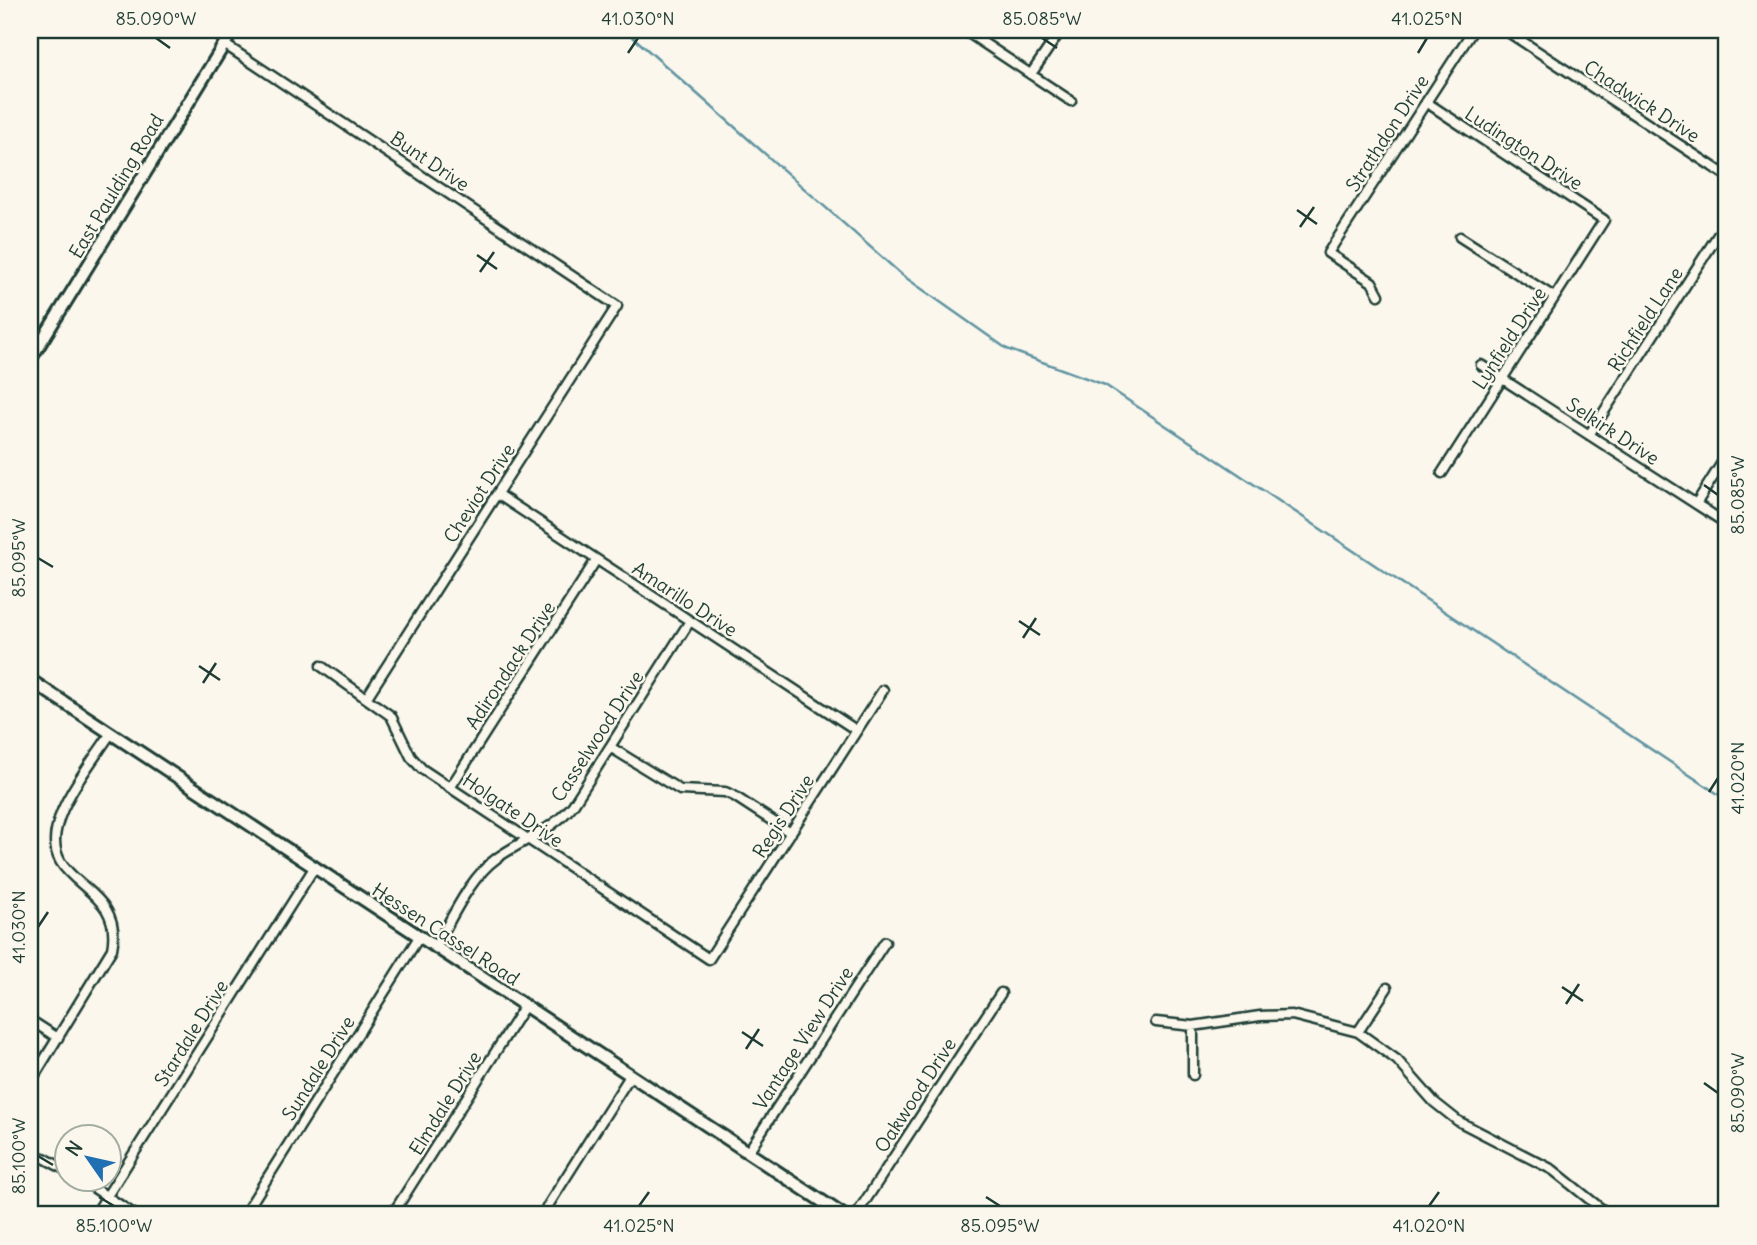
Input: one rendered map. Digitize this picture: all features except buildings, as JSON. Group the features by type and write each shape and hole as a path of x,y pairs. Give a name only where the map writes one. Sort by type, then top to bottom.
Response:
{"main road":[{"name":"East Paulding Road","path":"30,360 233,30"},
{"name":"Hessen Cassel Road","path":"30,680 748,1152 830,1212 843,1215"}],"street":[{"path":"964,30 1071,101"},
{"path":"1031,74 1061,30"},
{"name":"Strathdon Drive","path":"1379,295 1372,282 1328,253 1473,30"},
{"name":"Chadwick Drive","path":"1505,30 1727,176"},
{"name":"Bunt Drive","path":"224,44 617,306"},
{"name":"Ludington Drive","path":"1426,103 1604,220"},
{"name":"Lynfield Drive","path":"1442,474 1604,220"},
{"name":"Richfield Lane","path":"1589,435 1727,221"},
{"path":"1460,237 1554,297"},
{"name":"Cheviot Drive","path":"367,697 617,306"},
{"name":"Selkirk Drive","path":"1481,365 1727,524"},
{"path":"1696,504 1727,455"},
{"name":"Amarillo Drive","path":"497,494 856,730"},
{"name":"Adirondack Drive","path":"450,788 596,560"},
{"name":"Casselwood Drive","path":"435,947 468,891 496,859 529,841 565,814 690,621"},
{"name":"Holgate Drive","path":"321,666 391,716 411,757 422,768 709,959"},
{"name":"Regis Drive","path":"709,959 883,690"},
{"path":"30,1083 109,957 114,940 114,923 107,908 66,871 55,841 63,811 111,733"},
{"path":"610,747 680,790 715,791 734,796 791,833"},
{"name":"Stardale Drive","path":"94,1215 314,868"},
{"name":"Sundale Drive","path":"244,1215 419,937"},
{"name":"Vantage View Drive","path":"748,1152 885,942"},
{"path":"1358,1031 1387,988"},
{"name":"Oakwood Drive","path":"856,1215 1001,993"},
{"name":"Elmdale Drive","path":"392,1215 524,1007"},
{"path":"1156,1023 1193,1026 1260,1016 1292,1015 1358,1031 1397,1060 1434,1102 1458,1121 1553,1170 1609,1215"},
{"path":"30,1020 58,1038"},
{"path":"1193,1026 1193,1075"},
{"path":"542,1215 631,1076"},
{"path":"30,1155 52,1162"},
{"path":"99,1192 135,1215"}],"waterway":[{"path":"625,30 902,275 1007,349 1105,385 1727,800"}]}
